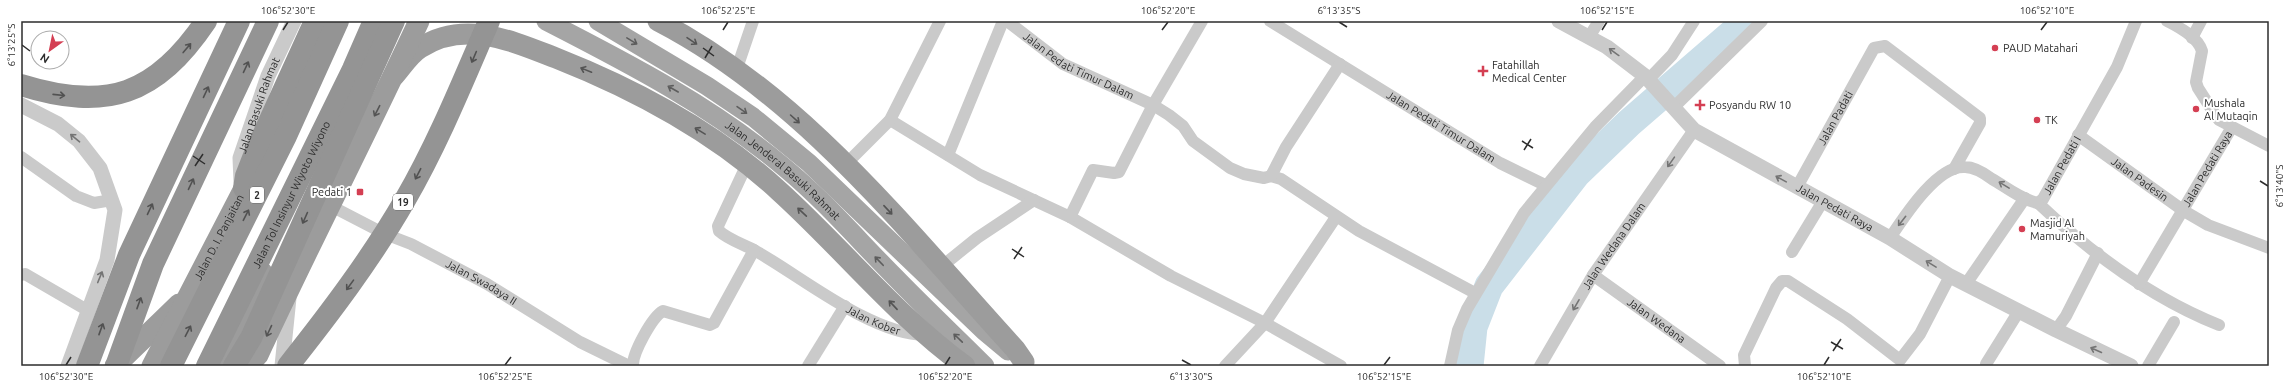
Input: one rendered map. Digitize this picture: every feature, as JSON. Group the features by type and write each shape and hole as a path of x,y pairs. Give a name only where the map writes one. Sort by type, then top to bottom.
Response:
{"highway":[{"path":"21,85 50,94 80,97 105,96 144,85 171,65 188,47 206,21"},
{"path":"87,366 128,255 239,21"},
{"path":"115,366 153,264 268,21"},
{"path":"243,190 246,176 255,153 315,21"},
{"name":"Jalan D. I. Panjaitan","path":"152,366 243,190 326,21"},
{"name":"2","path":"171,366 286,136 338,21"},
{"name":"Jalan Tol Insinyur Wiyoto Wiyono","path":"206,366 353,69 374,21"},
{"path":"227,366 257,286 359,70 385,21"},
{"path":"234,366 251,338 348,118 394,21"},
{"path":"248,366 258,355 329,204 394,76 419,21"},
{"name":"19","path":"288,366 371,255 406,199 454,103 489,21"},
{"path":"658,21 677,31 736,71 770,97 846,164 941,267 1027,364"},
{"path":"394,76 418,49 440,37 472,32 512,41 606,78 706,134 748,164 827,236 899,311 925,335 965,366"},
{"path":"115,366 192,291"}],"main road":[{"name":"Jalan Jenderal Basuki Rahmat","path":"546,21 630,64 687,97 785,167 818,196 895,277 985,366"},
{"name":"Jalan Jenderal Basuki Rahmat","path":"598,21 707,86 753,117 809,163 984,331 1027,364"}],"street":[{"name":"Jalan Basuki Rahmat","path":"243,190 240,158 268,76 294,21"},
{"path":"736,71 753,21"},
{"path":"846,164 890,120 940,21"},
{"path":"948,155 1003,21"},
{"name":"Jalan Pedati Timur Dalam","path":"1007,21 1063,64 1153,105 1183,126 1193,141 1230,168 1244,174 1264,178 1271,176 1280,179 1336,217 1475,293"},
{"path":"1070,216 1093,170 1114,173 1119,172 1153,105 1202,21"},
{"name":"Jalan Pedati Timur Dalam","path":"1270,21 1500,163 1545,185"},
{"name":"Jalan Pedati Raya","path":"1559,21 1607,47 1649,79 1694,130 1890,238 1950,276 2131,366"},
{"path":"1589,37 1599,21"},
{"path":"1450,366 1458,330 1475,293 1524,213 1545,185 1595,127 1649,79 1672,55 1694,21"},
{"path":"1673,107 1762,21"},
{"name":"Jalan Pedati I","path":"1890,238 1937,179 1942,174 1954,169 1964,167 1977,169 2025,198 2038,203 2043,198 2117,67 2136,21"},
{"path":"2167,21 2192,38 2200,46 2202,51 2196,82 2198,88 2219,120 2269,146"},
{"path":"2192,38 2201,21"},
{"name":"Jalan Padati","path":"1797,188 1874,48 1885,46 1975,112 1980,118 1980,123 1954,169"},
{"path":"1271,176 1286,147 1340,64"},
{"path":"21,105 58,124 79,141 100,168 115,210 107,260 87,310 68,366"},
{"path":"890,120 980,175 1070,216 1171,276 1265,323 1341,366"},
{"name":"Jalan Pedati Raya","path":"2139,284 2184,211 2232,127"},
{"name":"Jalan Wedana Dalam","path":"1540,366 1593,275 1694,130"},
{"name":"Jalan Padesin","path":"2078,135 2184,211 2208,225 2269,248"},
{"path":"21,158 76,196 94,203 112,200"},
{"path":"748,164 718,226 722,234 754,250 845,306"},
{"path":"1966,284 2025,198"},
{"path":"941,267 977,238 1034,200"},
{"path":"1792,252 1823,201"},
{"path":"2038,203 2062,225 2139,284 2187,311 2219,324"},
{"name":"Jalan Swadaya II","path":"329,204 385,234 411,244 487,284 580,342 629,366"},
{"path":"1225,366 1265,323 1336,217"},
{"path":"633,366 634,356 654,318 662,311 710,325 714,323 754,250"},
{"path":"2056,330 2066,316 2098,253"},
{"path":"21,274 25,274 87,310"},
{"name":"Jalan Wedana","path":"1593,275 1720,366"},
{"path":"1744,366 1744,355 1776,288 1782,281 1788,281 1825,304 1898,363 1920,334 1950,276"},
{"path":"282,366 291,283"},
{"name":"Jalan Kober","path":"808,366 845,306 894,330 925,335"},
{"path":"1986,364 2019,311"},
{"path":"2148,366 2174,322"}],"waterway":[{"path":"1469,366 1473,327 1489,286 1576,174 1629,123 1747,21"}],"place":[{"name":"PAUD Matahari","path":"1995,48"},
{"name":"Fatahillah Medical Center","path":"1483,71"},
{"name":"Posyandu RW 10","path":"1700,105"},
{"name":"Mushala Al Mutaqin","path":"2196,109"},
{"name":"TK","path":"2037,120"},
{"name":"Pedati 1","path":"360,192"},
{"name":"Masjid Al Mamuriyah","path":"2022,229"}]}
